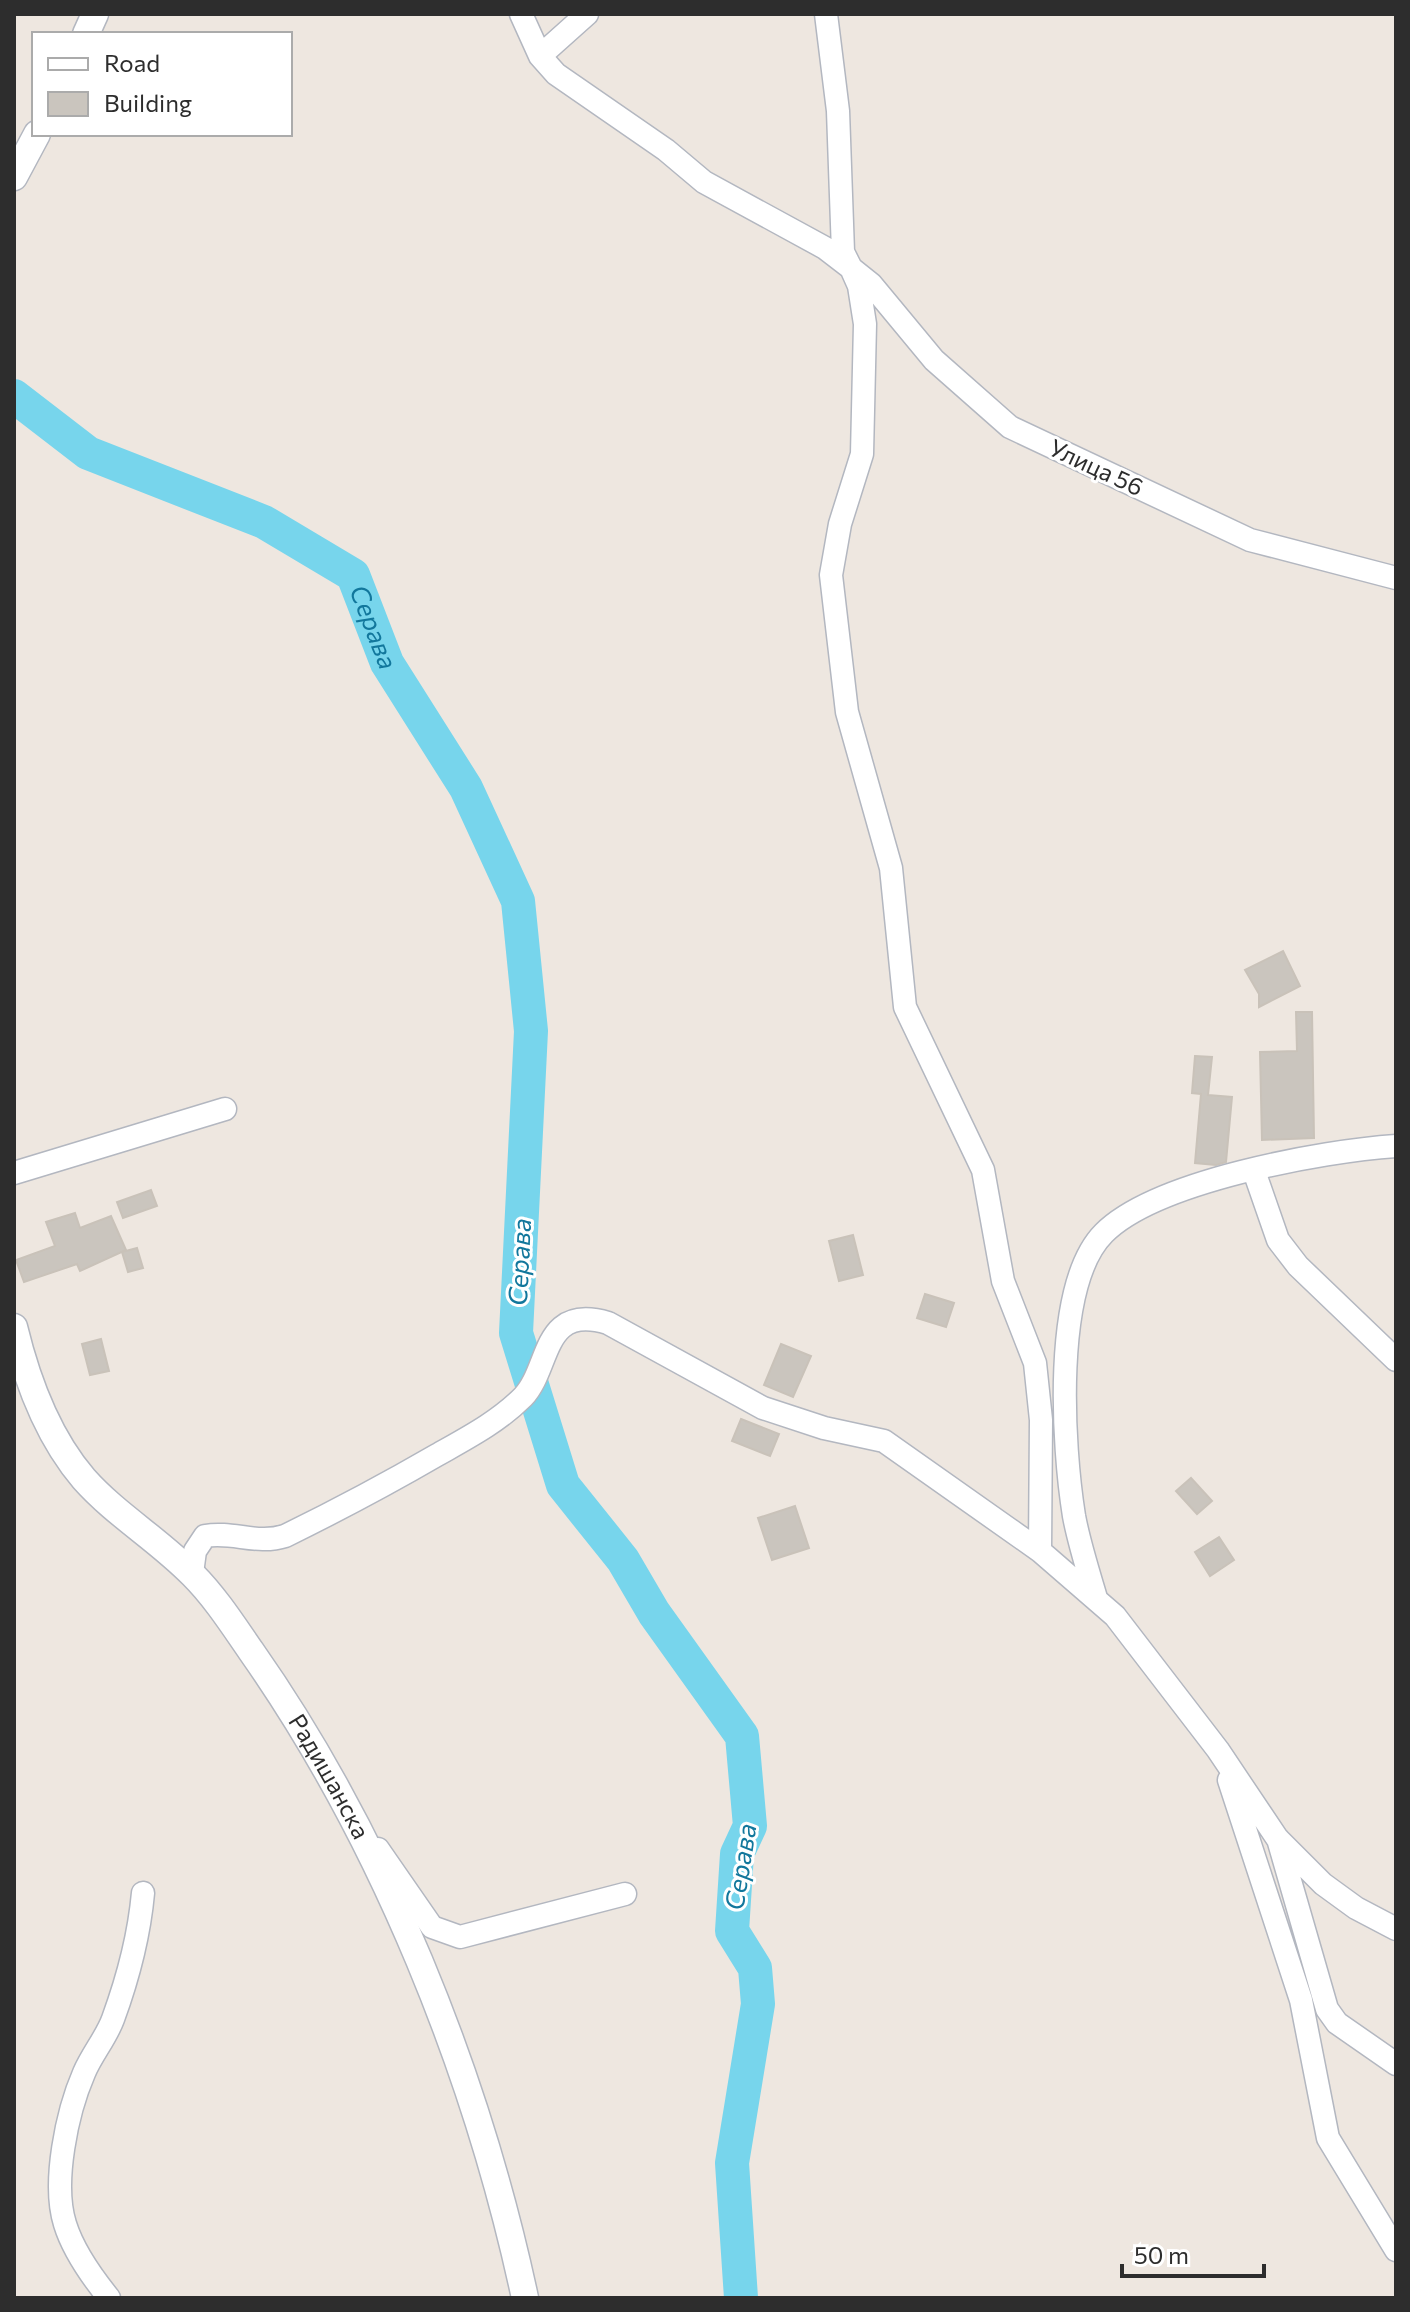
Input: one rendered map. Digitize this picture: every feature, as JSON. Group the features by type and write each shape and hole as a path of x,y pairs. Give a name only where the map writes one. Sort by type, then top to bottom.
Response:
{"street":[{"path":"521,14 540,56 587,14"},
{"path":"826,14 840,145 840,233 863,303 865,406 862,454 840,524 831,575 847,712 891,868 905,1007 983,1170 1003,1281 1035,1363 1041,1420 1040,1551"},
{"name":"Улица 56","path":"540,56 556,74 666,150 704,182 825,248 851,268 871,284 934,360 1010,427 1250,540 1396,578"},
{"path":"14,177 36,136"},
{"path":"14,1173 225,1109"},
{"path":"1096,1598 1074,1518 1066,1420 1071,1299 1094,1245 1117,1222 1168,1195 1307,1156 1396,1146"},
{"path":"1254,1171 1269,1216 1285,1249 1298,1266 1396,1360"},
{"path":"192,1573 195,1551 205,1536 228,1535 260,1541 285,1536 489,1425 525,1394 536,1379 543,1352 551,1339 565,1327 582,1320 620,1327 763,1408 824,1428 884,1441 1040,1551 1115,1616 1218,1750 1277,1838 1345,1900 1396,1929"},
{"name":"Радишанска","path":"14,1327 37,1400 57,1440 84,1478 123,1517 192,1573 261,1666 353,1820 439,2015 474,2108 525,2298"},
{"path":"1218,1750 1261,1870 1301,2000 1328,2138 1396,2250"},
{"path":"353,1820 432,1927 445,1934 460,1937 625,1894"},
{"path":"1277,1838 1327,2009 1337,2023 1396,2064"},
{"path":"109,2298 73,2244 65,2223 61,2182 68,2117 85,2070 112,2022 140,1927 143,1893"}],"building":[{"path":"1283,951 1300,986 1259,1007 1259,994 1245,970"},
{"path":"1296,1012 1312,1012 1314,1138 1262,1140 1260,1052 1297,1051"},
{"path":"1195,1056 1212,1057 1208,1095 1232,1097 1226,1162 1216,1165 1195,1163 1201,1094 1192,1093"},
{"path":"151,1190 157,1206 123,1218 117,1202"},
{"path":"75,1213 80,1228 111,1216 126,1250 80,1271 77,1264 24,1282 16,1260 55,1246 46,1222"},
{"path":"853,1235 863,1275 839,1281 829,1241"},
{"path":"137,1248 143,1268 128,1272 122,1252"},
{"path":"925,1294 954,1303 946,1327 917,1318"},
{"path":"101,1339 109,1371 90,1375 82,1344"},
{"path":"781,1344 811,1356 793,1397 764,1385"},
{"path":"741,1419 779,1434 770,1456 732,1441"},
{"path":"1191,1478 1212,1501 1197,1514 1176,1491"},
{"path":"795,1506 809,1548 772,1560 758,1518"},
{"path":"1219,1537 1234,1560 1210,1576 1195,1552"}],"waterway":[{"name":"Серава","path":"14,396 88,453 264,522 353,575 387,663 466,788 518,901 531,1031 516,1333 563,1485 623,1560 654,1613 742,1736 750,1826 737,1854 732,1931 755,1968 758,2004 732,2163 741,2298"}]}
